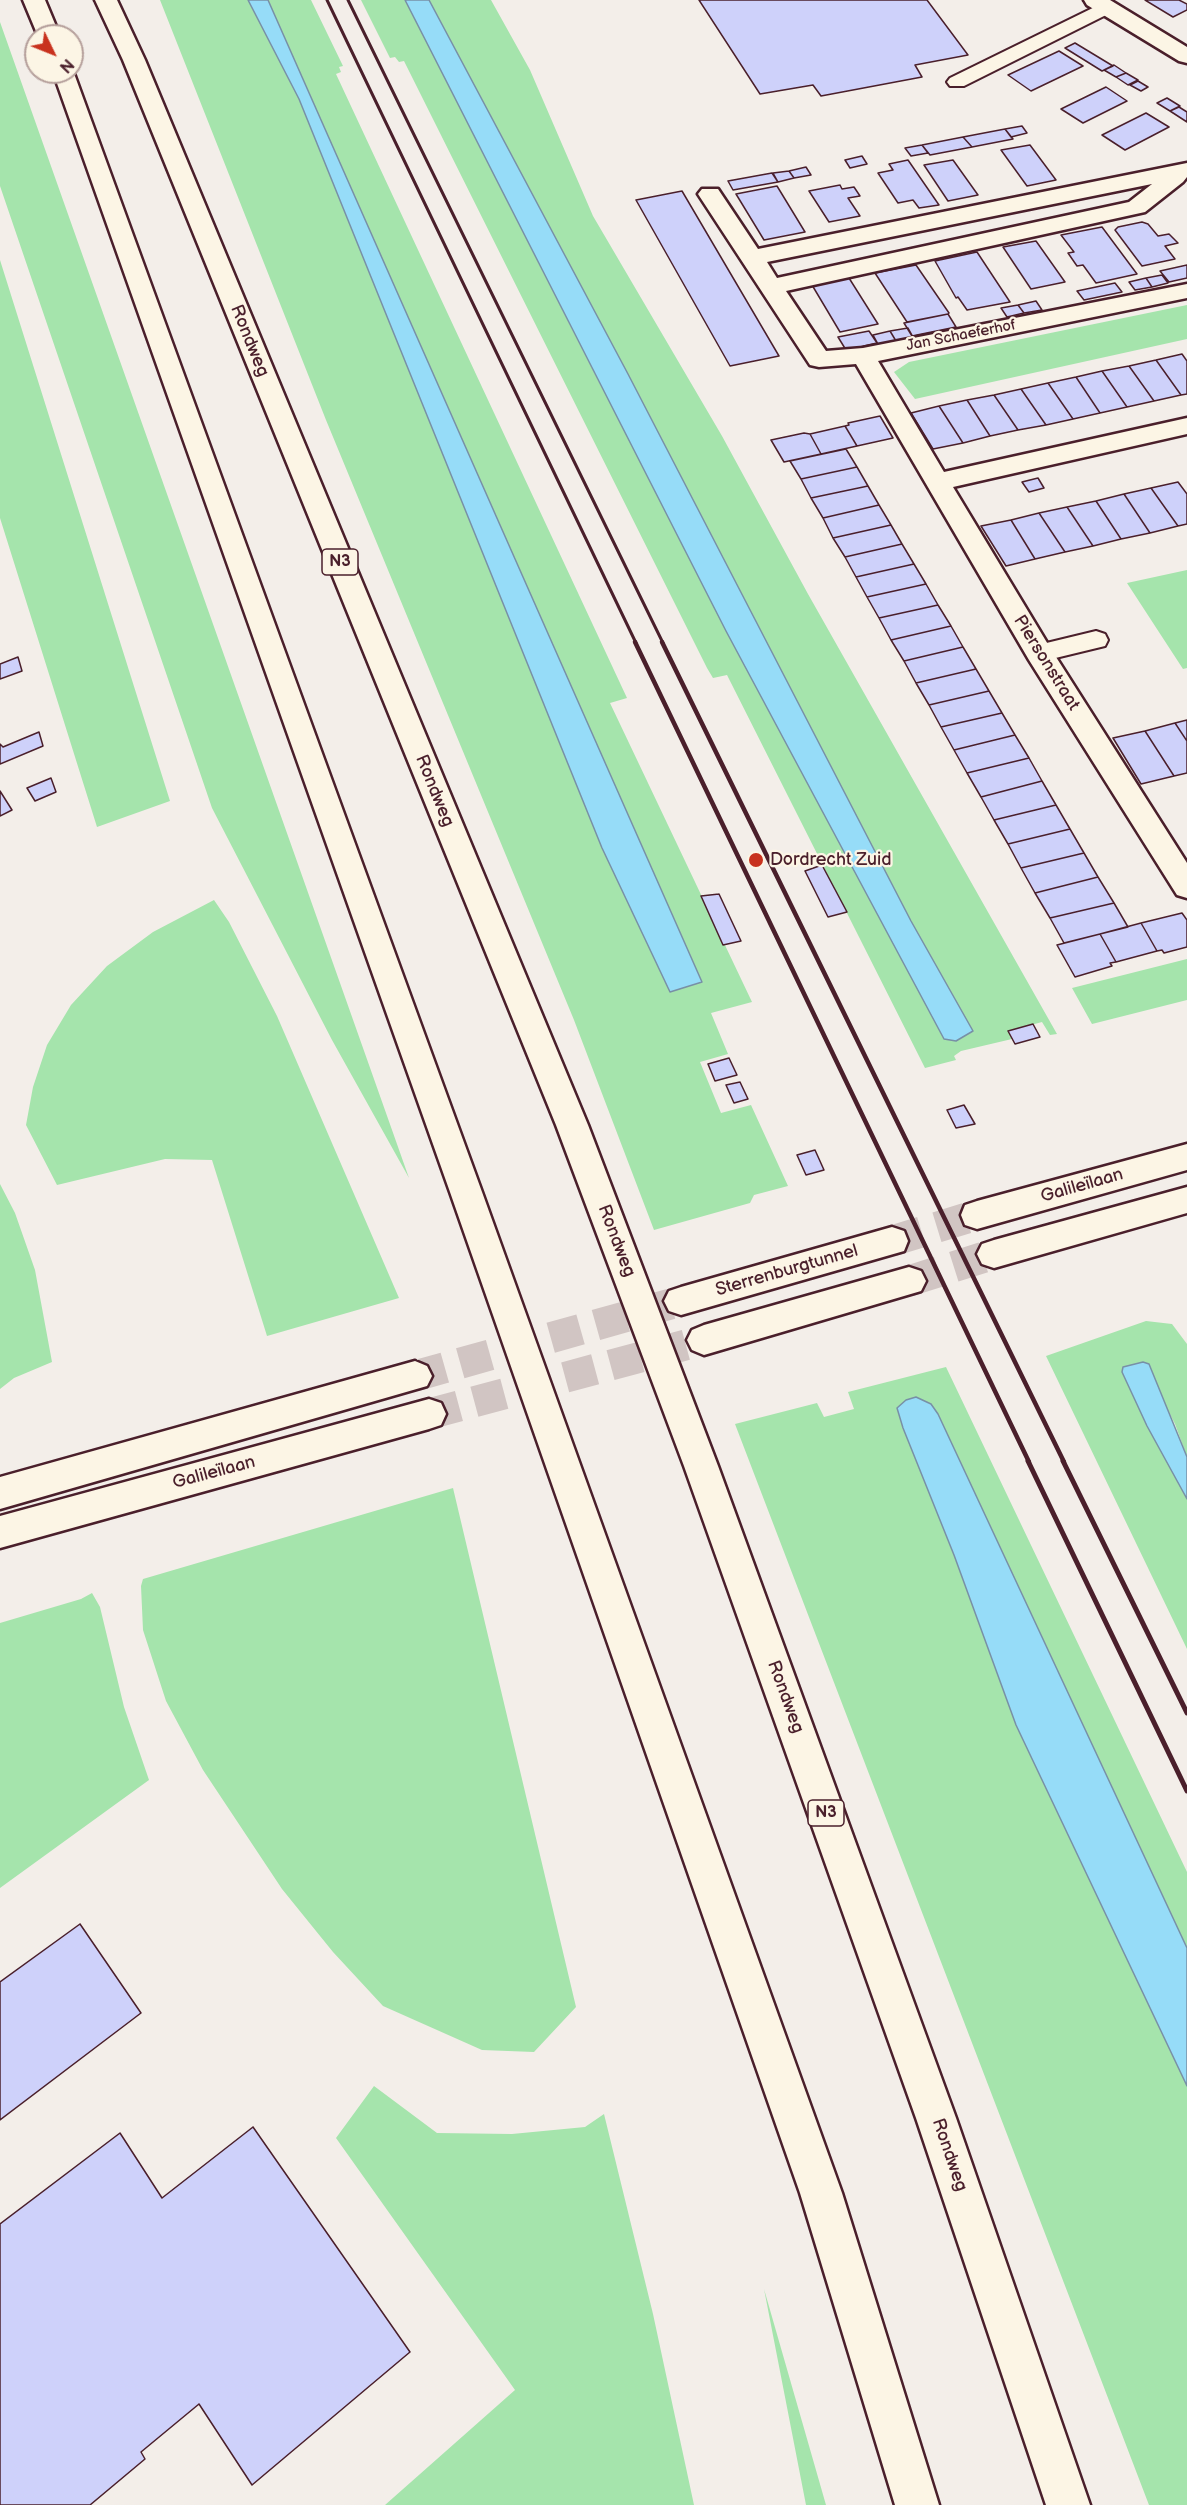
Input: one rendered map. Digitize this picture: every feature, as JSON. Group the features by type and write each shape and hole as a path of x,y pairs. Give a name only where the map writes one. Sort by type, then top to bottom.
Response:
{"main road":[{"path":"34,0 44,24"},
{"name":"Rondweg","path":"106,0 143,82 572,1125 701,1466 932,2106 1068,2505"},
{"path":"1101,3 1187,56"},
{"path":"68,84 478,1226 821,2193 917,2505"},
{"path":"752,258 1184,171"},
{"path":"771,287 1137,207 1184,171"},
{"name":"Jan Schaeferhof","path":"710,194 819,359 863,356 1187,291"},
{"name":"Piersonstraat","path":"863,356 1039,652 1187,887"},
{"path":"936,482 1187,426"},
{"path":"1159,841 1187,836"},
{"name":"Galileïlaan","path":"977,1215 1187,1157"},
{"path":"994,1254 1187,1200"},
{"name":"Sterrenburgtunnel","path":"681,1301 892,1241"},
{"path":"704,1340 909,1281"},
{"path":"0,1493 415,1376"},
{"name":"Galileïlaan","path":"0,1532 429,1414"}],"lane":[{"path":"957,82 1101,3"},
{"path":"1039,652 1096,640"}],"green space":[{"path":"160,0 248,0 299,99 670,992 701,982 268,0 311,0 343,66 339,67 341,72 336,74 627,698 610,703 752,1002 711,1013 728,1054 700,1062 721,1113 751,1105 788,1186 754,1195 750,1203 654,1230 574,1020 326,420"},
{"path":"361,0 405,0 598,380 944,1038 973,1031 911,921 628,374 429,0 491,0 530,70 593,216 722,436 808,594 1057,1034 1050,1035 1042,1022 1009,1031 1012,1039 961,1051 954,1056 956,1060 925,1068 727,675 713,678 707,668 404,61 399,62 395,57 390,58"},
{"path":"0,22 409,1178 332,1040 212,808 0,186"},
{"path":"0,260 170,801 97,827 0,518"},
{"path":"1187,305 1187,339 915,399 894,372 909,362"},
{"path":"1187,570 1187,668 1183,669 1127,583"},
{"path":"214,900 229,922 277,1016 399,1298 267,1336 212,1160 165,1159 57,1185 26,1125 33,1087 47,1045 71,1005 107,966 153,932"},
{"path":"1187,959 1187,1000 1092,1024 1072,988"},
{"path":"0,1184 15,1213 35,1270 52,1362 14,1378 0,1389"},
{"path":"1146,1321 1172,1324 1187,1344 1187,1457 1175,1424 1143,1362 1123,1367 1122,1372 1147,1426 1187,1499 1187,1649 1046,1356"},
{"path":"946,1367 1187,1872 1187,1948 938,1414 931,1404 916,1397 906,1400 903,1428 954,1555 1016,1725 1187,2086 1187,2505 1149,2505 735,1424 817,1403 824,1417 854,1409 848,1392"},
{"path":"453,1488 576,2007 534,2052 482,2050 383,2006 333,1952 282,1889 203,1770 166,1701 143,1630 141,1586 143,1579"},
{"path":"92,1593 100,1607 124,1707 149,1780 0,1888 0,1623 81,1599"},
{"path":"374,2086 437,2133 512,2134 585,2127 604,2114 653,2314 694,2505 385,2505 515,2390 336,2138"},
{"path":"764,2289 826,2505 806,2505"}],"water":[{"path":"248,0 268,0 702,982 670,992 602,848 299,99"},
{"path":"405,0 429,0 628,374 911,921 973,1031 956,1041 944,1039 726,631"},
{"path":"1143,1362 1149,1364 1187,1457 1187,1499 1147,1426 1122,1372 1123,1367"},
{"path":"916,1397 931,1404 938,1414 1187,1948 1187,2086 1016,1725 954,1555 903,1428 897,1408 906,1400"}],"building":[{"path":"699,0 927,0 968,55 915,65 922,77 821,96 813,85 760,94"},
{"path":"1145,0 1179,0 1187,4 1187,10 1173,17"},
{"path":"1075,43 1113,66 1102,71 1065,48"},
{"path":"1059,51 1083,66 1031,91 1008,75"},
{"path":"1114,65 1126,73 1116,77 1104,70"},
{"path":"1126,73 1138,80 1128,85 1116,77"},
{"path":"1138,81 1148,87 1141,91 1130,85"},
{"path":"1106,87 1127,101 1083,123 1061,109"},
{"path":"1167,98 1180,106 1170,111 1157,103"},
{"path":"1179,107 1187,112 1187,122 1170,111"},
{"path":"1146,113 1169,127 1125,150 1102,135"},
{"path":"1022,126 1027,133 1011,137 1005,129"},
{"path":"1005,129 1013,139 972,147 963,137"},
{"path":"963,137 972,147 930,155 922,145"},
{"path":"922,145 928,153 911,156 905,148"},
{"path":"1030,145 1056,180 1027,186 1001,150"},
{"path":"862,156 867,164 850,168 845,160"},
{"path":"908,160 939,205 919,208 913,200 898,203 878,173 893,170 889,164"},
{"path":"953,160 978,195 948,201 924,165"},
{"path":"806,167 811,175 794,178 789,171"},
{"path":"789,171 794,178 778,182 773,173"},
{"path":"772,173 778,182 733,190 728,181"},
{"path":"840,185 842,189 854,187 860,196 848,198 860,216 829,222 809,191"},
{"path":"777,186 805,232 764,240 736,194"},
{"path":"682,191 779,356 730,366 636,200"},
{"path":"1142,222 1148,224 1158,236 1169,234 1178,243 1165,246 1175,259 1142,266 1115,230 1118,227"},
{"path":"1102,227 1137,274 1096,283 1083,265 1077,266 1068,253 1074,252 1061,235"},
{"path":"1036,241 1065,282 1031,289 1003,247"},
{"path":"977,252 1010,302 967,310 958,297 956,298 935,261"},
{"path":"916,265 948,314 907,322 875,273"},
{"path":"1187,265 1187,278 1169,282 1160,271"},
{"path":"1162,275 1168,283 1152,287 1146,278"},
{"path":"849,278 878,324 840,332 812,285"},
{"path":"1146,278 1152,287 1135,290 1129,282"},
{"path":"1115,283 1122,292 1084,300 1077,291"},
{"path":"1036,301 1042,310 1024,313 1018,305"},
{"path":"1018,305 1024,313 1007,317 1001,308"},
{"path":"948,314 956,327 912,336 904,323"},
{"path":"908,328 913,337 896,341 890,331"},
{"path":"869,331 877,343 846,350 838,337"},
{"path":"890,331 896,341 878,344 873,335"},
{"path":"1182,354 1187,361 1187,394 1181,395 1156,360"},
{"path":"1156,360 1181,395 1154,401 1129,366"},
{"path":"1129,366 1154,401 1127,407 1102,371"},
{"path":"1102,371 1127,407 1100,413 1076,377"},
{"path":"1076,377 1100,413 1073,419 1048,383"},
{"path":"1048,383 1073,419 1046,425 1021,389"},
{"path":"1021,389 1046,425 1018,430 994,395"},
{"path":"994,395 1018,430 990,436 967,400"},
{"path":"967,400 990,436 963,443 939,406"},
{"path":"939,406 963,443 933,449 911,413"},
{"path":"880,416 893,438 857,446 845,426 849,425 848,423"},
{"path":"845,426 857,446 821,454 810,434"},
{"path":"804,433 810,434 821,454 784,462 771,440"},
{"path":"846,449 857,467 801,479 790,461"},
{"path":"857,467 868,486 811,498 801,479"},
{"path":"1038,478 1044,488 1029,492 1022,482"},
{"path":"1178,482 1187,494 1187,524 1178,526 1151,488"},
{"path":"868,486 879,505 823,518 811,498"},
{"path":"1151,488 1178,526 1150,533 1124,494"},
{"path":"1124,494 1150,533 1121,539 1096,501"},
{"path":"1096,501 1121,539 1093,546 1067,507"},
{"path":"879,505 891,525 833,538 823,518"},
{"path":"1067,507 1093,546 1065,552 1039,513"},
{"path":"1039,513 1065,552 1035,559 1011,520"},
{"path":"1011,520 1035,559 1006,566 981,526"},
{"path":"891,525 902,544 845,557 833,538"},
{"path":"902,544 914,564 856,577 845,557"},
{"path":"914,564 926,584 867,597 856,577"},
{"path":"926,584 938,605 879,618 867,597"},
{"path":"938,605 951,626 891,640 879,618"},
{"path":"951,626 963,647 904,661 891,640"},
{"path":"963,647 976,669 916,683 904,661"},
{"path":"18,657 22,671 0,679 0,664"},
{"path":"976,669 989,691 929,705 916,683"},
{"path":"989,691 1002,713 941,727 929,705"},
{"path":"1002,713 1015,735 954,750 941,727"},
{"path":"1187,720 1187,741 1175,723"},
{"path":"1175,723 1187,741 1187,773 1174,776 1145,731"},
{"path":"1145,731 1174,776 1141,784 1113,738"},
{"path":"39,732 43,746 0,764 0,744 3,747"},
{"path":"1015,735 1029,758 967,773 954,750"},
{"path":"1029,758 1042,781 981,797 967,773"},
{"path":"51,778 56,792 35,801 27,788"},
{"path":"1042,781 1056,805 994,820 981,797"},
{"path":"0,791 12,810 0,816"},
{"path":"1056,805 1070,829 1008,844 994,820"},
{"path":"1070,829 1084,853 1021,868 1008,844"},
{"path":"1084,853 1098,877 1035,893 1021,868"},
{"path":"822,865 847,912 828,917 805,871"},
{"path":"1098,877 1114,903 1050,918 1035,893"},
{"path":"719,894 741,941 723,945 701,896"},
{"path":"1114,903 1128,927 1064,943 1050,918"},
{"path":"1182,913 1187,920 1187,947 1164,953 1162,950 1157,951 1141,923"},
{"path":"1141,923 1157,951 1116,962 1100,934"},
{"path":"1100,934 1116,962 1110,963 1112,966 1075,977 1057,945"},
{"path":"1033,1024 1040,1037 1015,1044 1008,1031"},
{"path":"729,1058 737,1075 715,1081 708,1064"},
{"path":"740,1082 748,1099 734,1103 726,1085"},
{"path":"964,1105 975,1124 956,1128 947,1110"},
{"path":"815,1150 824,1170 806,1175 797,1155"},
{"path":"80,1924 141,2013 0,2120 0,1982"},
{"path":"253,2127 410,2352 252,2485 199,2404 141,2452 145,2459 90,2505 0,2505 0,2224 120,2133 162,2198"}],"tunnel":[{"path":"892,1241 977,1215"},
{"path":"909,1281 994,1254"},
{"path":"415,1376 681,1301"},
{"path":"429,1414 704,1340"}],"railway":[{"path":"327,0 636,643"},
{"path":"348,0 663,643"},
{"path":"635,642 1029,1462"},
{"path":"662,642 1064,1462"},
{"path":"1028,1461 1187,1791"},
{"path":"1063,1461 1187,1713"}],"place":[{"name":"Dordrecht Zuid","path":"756,860"}]}
